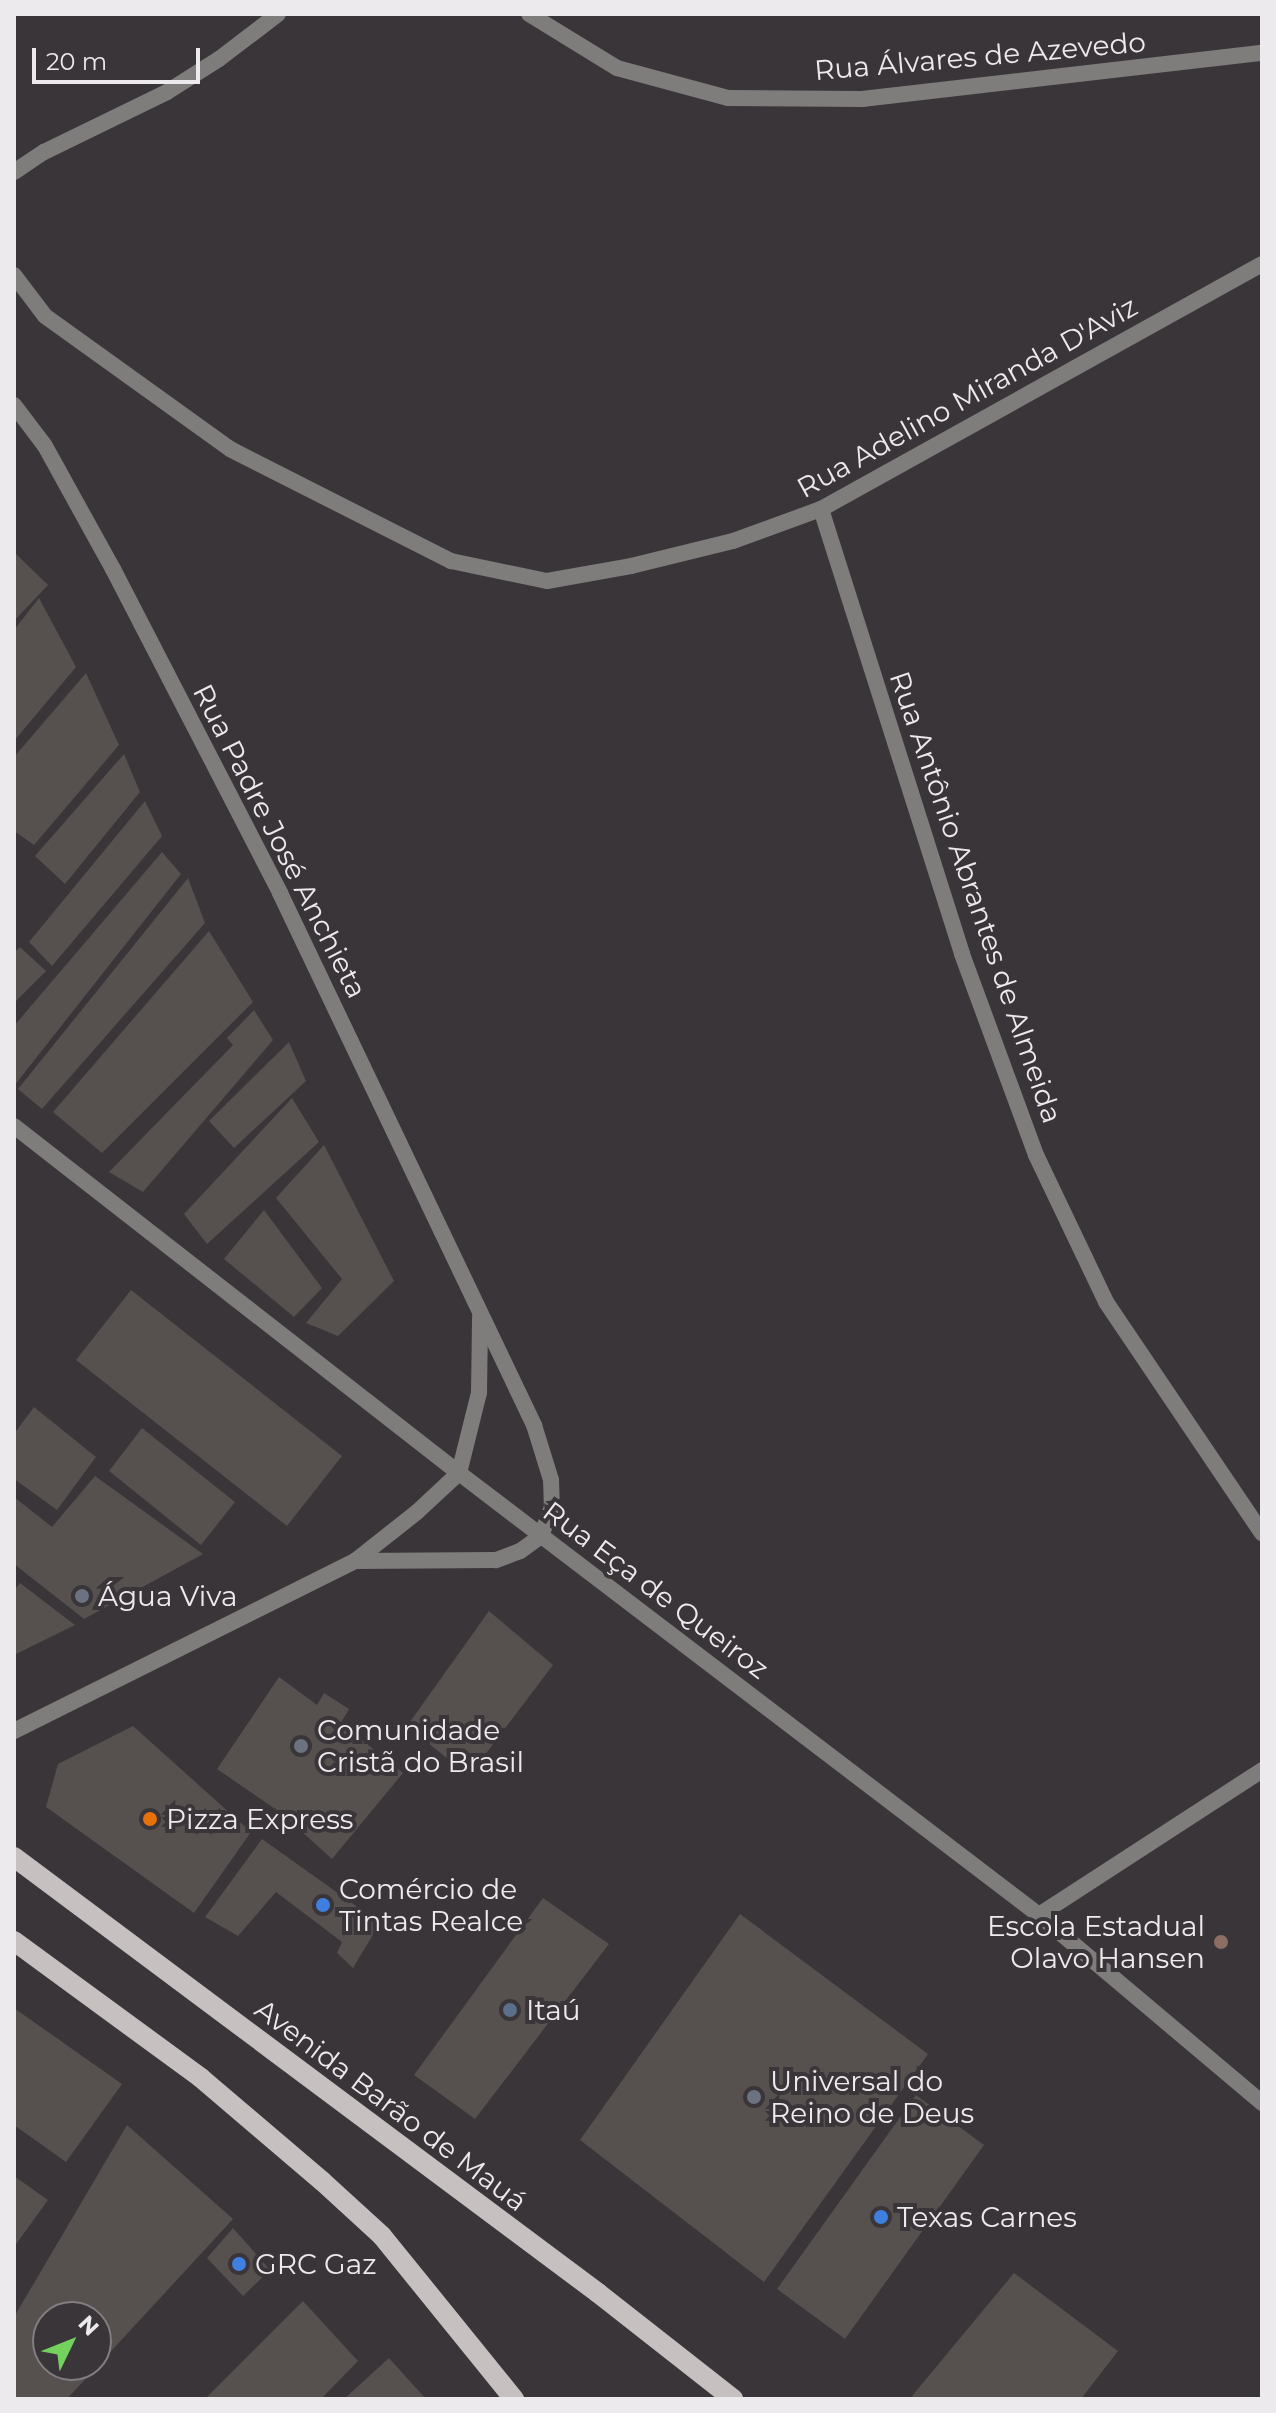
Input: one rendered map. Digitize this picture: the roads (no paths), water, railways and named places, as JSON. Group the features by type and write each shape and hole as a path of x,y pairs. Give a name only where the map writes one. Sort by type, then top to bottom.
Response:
{"main road":[{"name":"Avenida Barão de Mauá","path":"14,1857 598,2293 733,2399"},
{"path":"14,1941 201,2078 322,2181 382,2236 514,2399"}],"street":[{"path":"14,172 44,152 167,92 219,59 278,14"},
{"name":"Rua Álvares de Azevedo","path":"529,14 617,68 728,98 862,99 1262,53"},
{"name":"Rua Adelino Miranda D'Aviz","path":"14,275 45,316 230,449 451,561 547,581 631,566 733,541 821,509 1262,264"},
{"name":"Rua Padre José Anchieta","path":"14,405 45,446 105,555 266,864 534,1425 551,1480 552,1507 541,1536"},
{"name":"Rua Antônio Abrantes de Almeida","path":"821,509 962,954 1036,1155 1106,1302 1262,1533"},
{"name":"Rua Eça de Queiroz","path":"14,1126 459,1473 1039,1915 1262,2103"},
{"name":"Rua Padre José Anchieta","path":"459,1473 479,1393 480,1311"},
{"path":"14,1731 355,1561 459,1473"},
{"path":"355,1561 496,1560 520,1551 541,1536"},
{"path":"1039,1915 1262,1770"}],"place":[{"name":"Água Viva","path":"82,1596"},
{"name":"Comunidade Cristã do Brasil","path":"301,1746"},
{"name":"Pizza Express","path":"150,1819"},
{"name":"Comércio de Tintas Realce","path":"323,1905"},
{"name":"Escola Estadual Olavo Hansen","path":"1221,1942"},
{"name":"Itaú","path":"510,2010"},
{"name":"Universal do Reino de Deus","path":"754,2097"},
{"name":"Texas Carnes","path":"881,2217"},
{"name":"GRC Gaz","path":"239,2264"}]}
